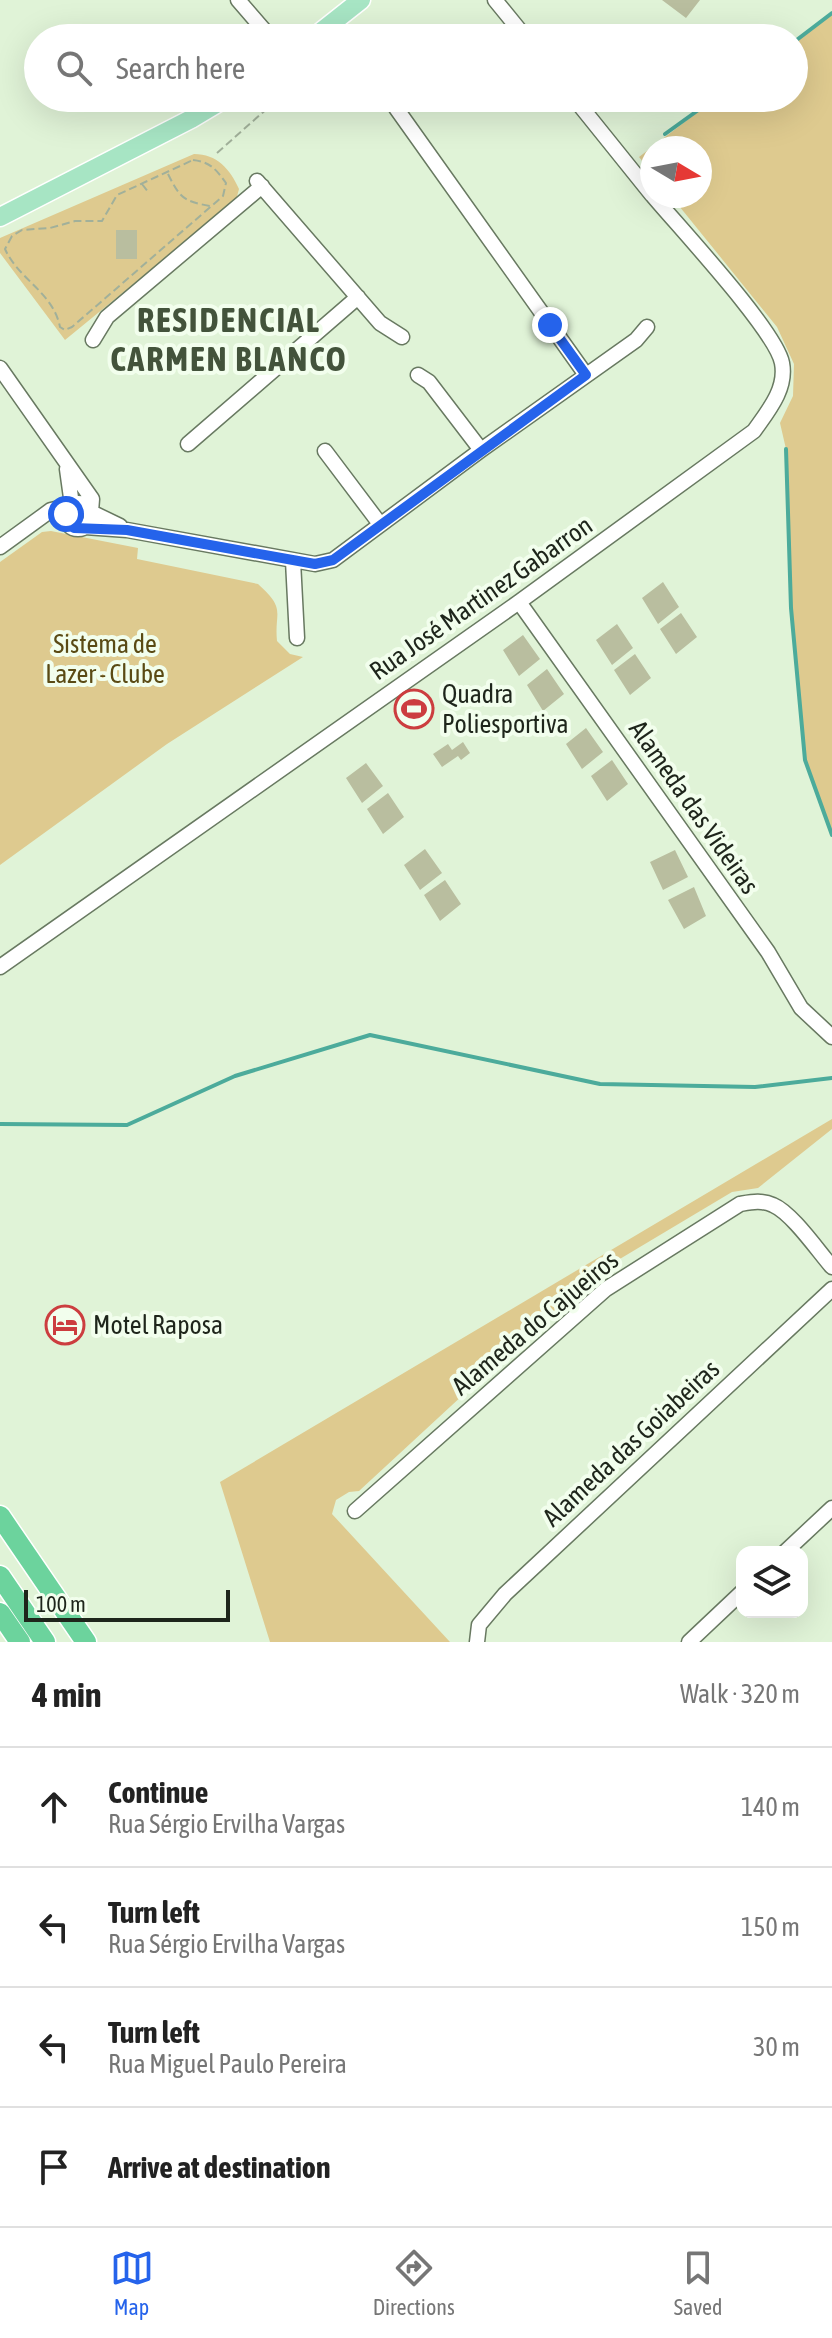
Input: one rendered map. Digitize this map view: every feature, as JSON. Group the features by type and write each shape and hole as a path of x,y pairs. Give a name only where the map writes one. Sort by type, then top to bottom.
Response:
{"highway":[{"path":"0,1516 86,1642"},
{"path":"0,1576 45,1642"},
{"path":"0,1613 20,1642"}],"main road":[{"path":"331,24 361,0"},
{"path":"0,217 203,112"}],"street":[{"path":"238,0 259,24"},
{"path":"495,0 515,24"},
{"path":"399,112 586,375"},
{"name":"Rua José Martinez Gabarron","path":"585,112 640,179"},
{"path":"93,340 107,317 259,183 380,323 402,337"},
{"name":"Rua José Martinez Gabarron","path":"0,967 519,602 754,431 776,399 782,363 768,336 664,208"},
{"path":"188,444 358,297"},
{"path":"32,523 127,530 315,564 333,560 636,340 647,327"},
{"path":"0,368 92,499 89,523 85,527"},
{"path":"418,375 429,382 481,450"},
{"path":"325,451 380,524"},
{"path":"67,464 72,505 66,514 69,525"},
{"path":"0,547 51,510 72,505 83,504 91,512 127,530"},
{"path":"293,561 297,638"},
{"name":"Alameda das Videiras","path":"519,602 768,952 801,1008 832,1037"},
{"name":"Alameda do Cajueiros","path":"355,1511 606,1289 740,1204 756,1201 775,1205 832,1267"},
{"name":"Alameda das Goiabeiras","path":"477,1642 479,1625 505,1594 832,1289"},
{"path":"791,1546 832,1508"},
{"path":"689,1642 736,1598"}],"path":[{"path":"217,153 263,112"},
{"path":"193,160 206,162 216,169 226,183 223,196 72,327 65,330 60,327 44,293 18,271 8,255 5,249 7,242 22,230 50,228 75,221 102,221 117,195 167,173 193,160"},
{"path":"167,173 178,195 185,200 211,206"},
{"path":"141,184 149,193"}],"green space":[{"path":"832,13 832,835 805,760 791,608 786,449 780,423 793,396 794,364 777,327 681,208 712,208 712,136 666,136 698,112 808,112 808,31"},
{"path":"194,154 216,160 227,169 239,189 236,200 65,340 0,253 0,238"},
{"name":"Sistema de Lazer - Clube","path":"51,531 138,548 137,559 258,584 276,606 277,641 290,654 303,657 167,744 0,865 0,562 42,532"},
{"name":"Quadra Poliesportiva","path":"422,690 435,708 406,728 393,711"},
{"path":"832,1119 832,1129 758,1188 732,1192 593,1275 359,1491 349,1492 336,1500 332,1514 450,1642 270,1642 220,1482"}],"building":[{"path":"662,0 700,0 686,18"},
{"path":"116,230 137,230 137,259 116,259"},
{"path":"663,582 679,607 658,624 642,598"},
{"path":"681,613 697,637 676,654 660,629"},
{"path":"617,624 633,648 612,665 596,640"},
{"path":"523,635 540,659 519,676 503,650"},
{"path":"635,654 651,678 630,695 614,670"},
{"path":"547,669 564,694 543,711 527,685"},
{"path":"586,728 603,752 582,769 566,744"},
{"path":"463,742 470,753 461,760 458,756 442,767 433,754 448,744 452,750"},
{"path":"612,760 628,784 607,801 591,776"},
{"path":"366,763 383,786 362,803 346,778"},
{"path":"388,793 404,817 383,834 367,809"},
{"path":"425,849 442,873 420,890 404,865"},
{"path":"675,850 688,877 663,890 650,862"},
{"path":"445,880 461,904 440,921 424,895"},
{"path":"694,887 706,916 684,929 668,900"}],"waterway":[{"path":"808,31 832,13"},
{"path":"665,134 696,112"},
{"path":"786,449 791,608 805,760 832,835"},
{"path":"0,1124 127,1125 235,1076 370,1035 600,1084 755,1087 832,1078"}],"place":[{"name":"Quadra Poliesportiva","path":"414,709"},
{"name":"Motel Raposa","path":"65,1325"}],"district":[{"name":"RESIDENCIAL CARMEN BLANCO","path":"229,338"}],"route":[{"path":"66,514 66,520 74,528 127,530 315,564 333,560 586,375 550,325"}]}
